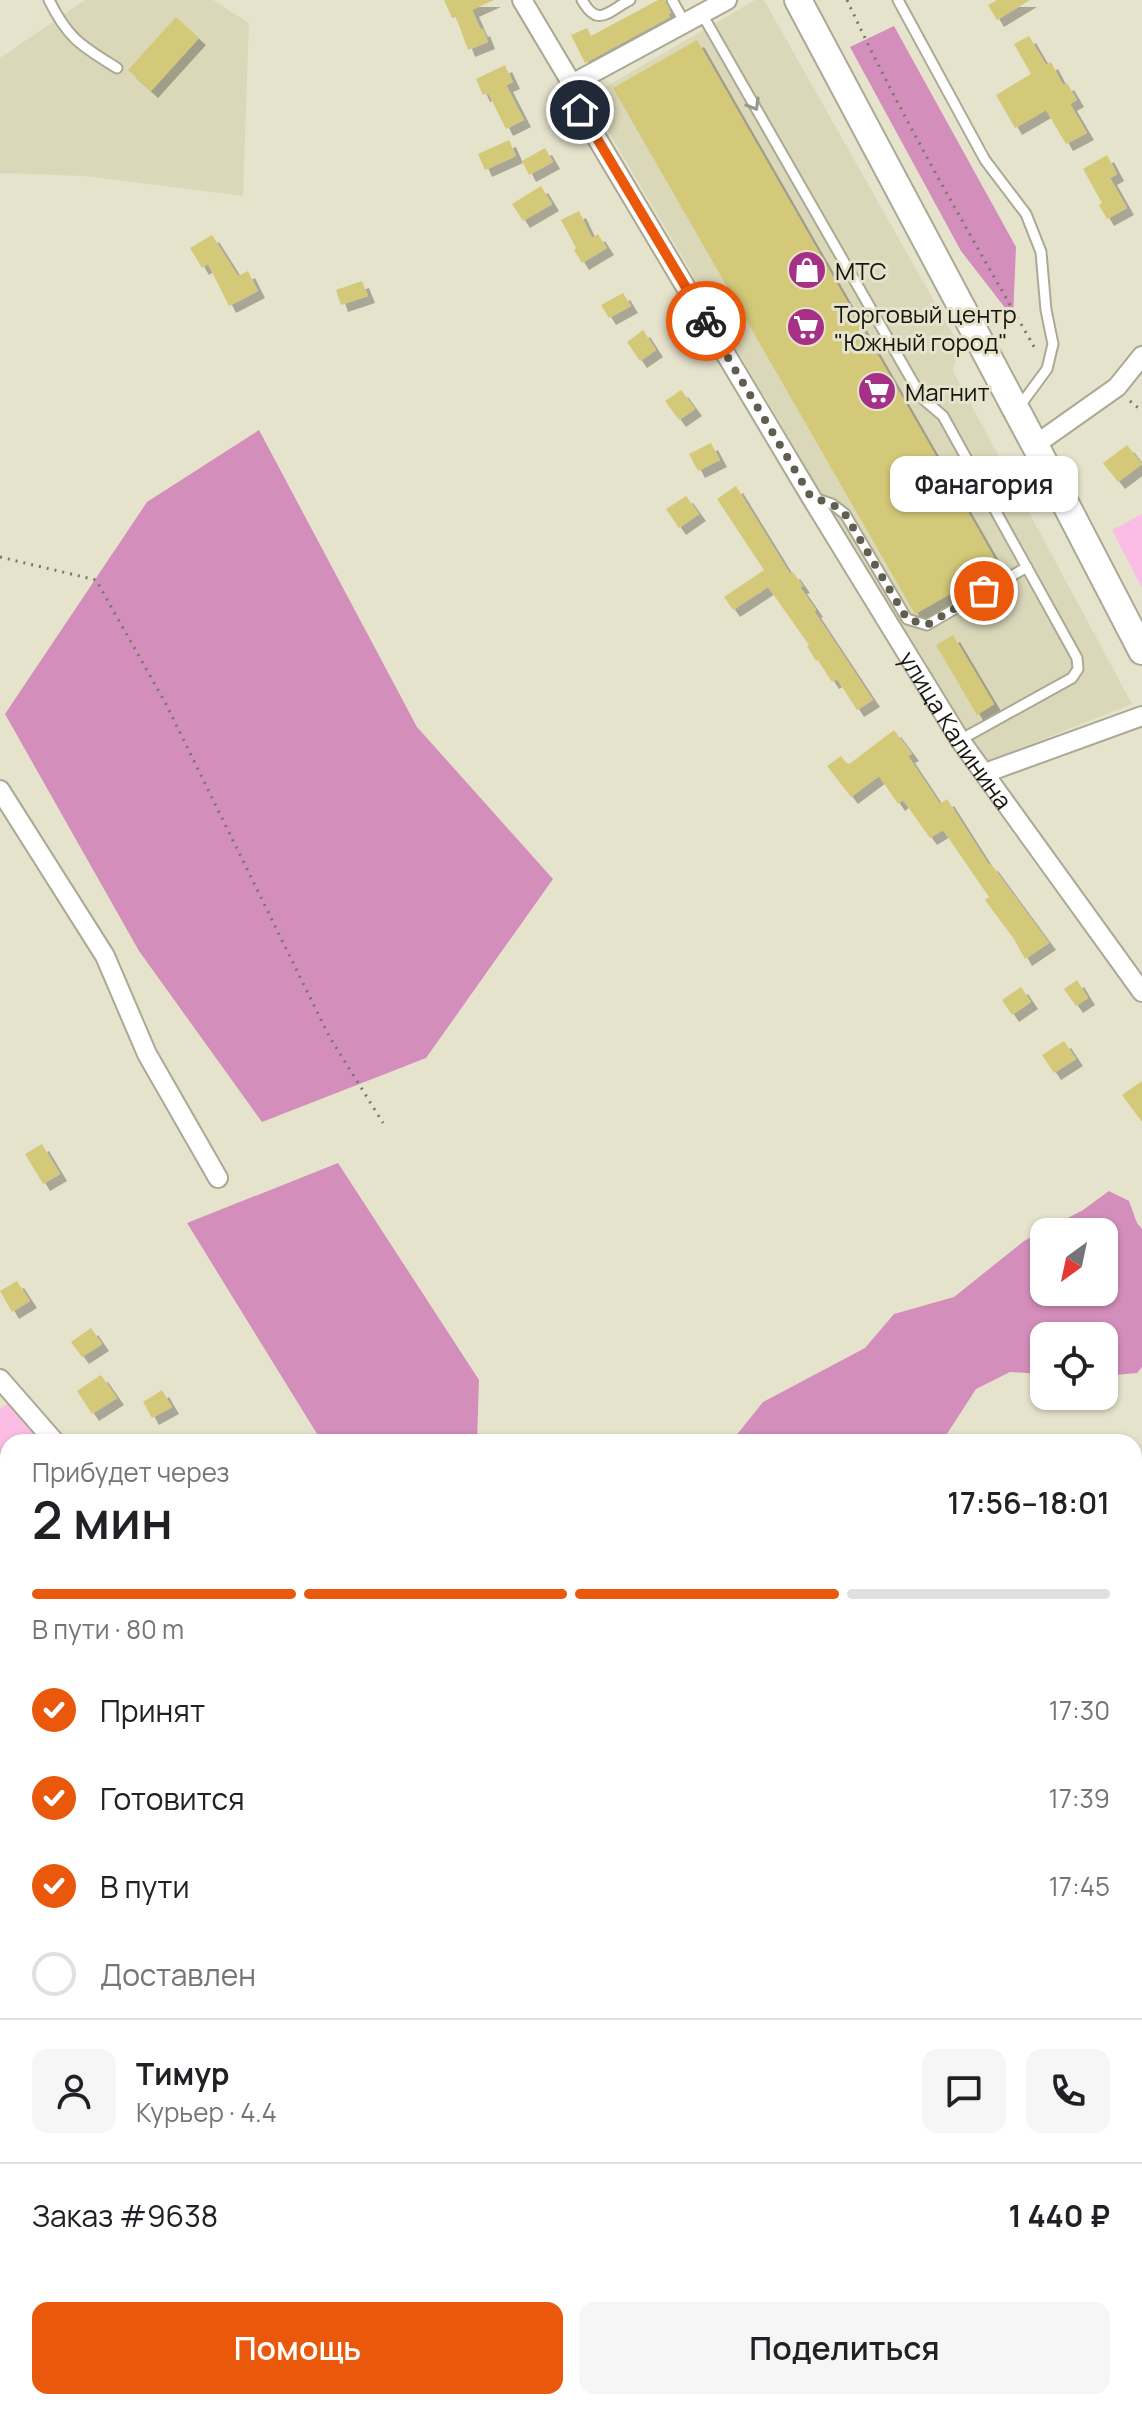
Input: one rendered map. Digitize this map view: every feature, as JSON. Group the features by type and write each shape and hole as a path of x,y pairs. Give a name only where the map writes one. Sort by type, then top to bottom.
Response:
{"main road":[{"path":"798,0 1142,651"}],"street":[{"name":"улица Калинина","path":"522,0 572,84 580,110 960,740 1142,992"},
{"path":"572,84 726,0"},
{"path":"1035,445 1117,387 1142,356"},
{"path":"985,773 1142,716"},
{"path":"0,790 105,956 147,1054 218,1178"},
{"path":"0,1379 48,1434"}],"lane":[{"path":"49,0 76,42 117,68"},
{"path":"582,0 594,17 630,0"},
{"path":"672,0 715,37 922,398 943,416 1077,658 1078,669 1072,678 960,740"},
{"path":"898,0 985,160 1026,214 1041,252 1046,310 1053,344 1047,369 1017,411"},
{"path":"811,497 832,504 845,514 907,619 927,625 1027,567"}],"path":[{"path":"847,0 867,45 947,194 1047,369"},
{"path":"0,557 96,580 166,704 329,1036 383,1123"}],"shaded area":[{"path":"85,0 213,0 249,23 243,196 83,176 0,173 0,58"},
{"path":"755,0 764,0 959,345 953,371 1132,704 981,764 588,97"},
{"path":"894,26 1016,247 1013,318 961,251 850,47"},
{"path":"259,430 417,727 553,879 426,1058 262,1122 139,951 5,714 147,502"},
{"path":"1142,514 1142,588 1112,530"},
{"path":"338,1163 479,1380 477,1434 317,1434 187,1223"},
{"path":"1109,1191 1129,1201 1142,1229 1142,1367 1137,1373 1118,1375 1118,1322 1030,1322 1030,1373 1010,1372 976,1389 947,1434 737,1434 763,1402 865,1348 894,1314 954,1297 1030,1238 1030,1306 1118,1306 1118,1218 1068,1218"},
{"path":"9,1403 34,1434 0,1434 0,1409"}],"building":[{"path":"444,0 494,0 472,10 488,42 468,50 456,17 452,18"},
{"path":"658,0 665,0 670,17 585,63 571,35 587,28 591,36"},
{"path":"997,0 1030,0 997,20 988,5"},
{"path":"176,17 199,38 151,91 128,70"},
{"path":"1029,36 1046,65 1051,62 1063,85 1067,83 1077,100 1070,104 1087,133 1066,144 1046,110 1015,128 996,95 1031,74 1014,44"},
{"name":"Торговый центр \"Южный город\"","path":"697,40 999,566 915,614 613,88"},
{"path":"505,65 513,82 506,85 524,120 506,129 488,93 483,95 476,79"},
{"path":"509,140 516,156 485,170 478,154"},
{"path":"545,148 553,162 529,175 522,161"},
{"path":"1107,155 1117,174 1110,178 1127,208 1107,219 1099,205 1102,203 1083,169"},
{"path":"541,186 552,204 523,221 512,204"},
{"path":"579,211 592,238 598,234 607,248 582,263 561,220"},
{"path":"212,235 238,276 248,271 258,291 229,306 208,264 202,268 190,248"},
{"path":"362,281 368,296 341,305 336,290"},
{"path":"623,293 631,306 609,318 601,305"},
{"path":"643,330 656,350 640,361 627,342"},
{"path":"681,390 695,409 679,420 665,401"},
{"path":"711,443 720,460 698,471 689,454"},
{"path":"1127,445 1142,464 1118,482 1103,463"},
{"path":"736,486 790,574 793,572 803,586 800,587 814,611 873,700 857,710 837,679 832,682 816,661 809,645 768,587 733,610 724,597 764,570 717,499"},
{"path":"686,496 699,514 679,528 666,509"},
{"path":"953,635 994,704 977,715 936,645"},
{"path":"894,730 912,754 908,756 940,804 947,799 989,865 1049,943 1025,959 985,900 989,897 943,830 930,838 903,800 898,804 879,776 851,797 827,766 841,756 848,765"},
{"path":"1077,980 1088,998 1076,1006 1064,989"},
{"path":"1021,987 1031,1002 1012,1015 1002,1000"},
{"path":"1064,1041 1076,1059 1054,1073 1042,1055"},
{"path":"1142,1081 1142,1122 1122,1095"},
{"path":"42,1144 60,1174 43,1184 25,1154"},
{"path":"17,1281 30,1301 12,1312 0,1291"},
{"path":"91,1328 102,1344 82,1357 71,1342"},
{"path":"101,1375 117,1398 92,1414 77,1391"},
{"path":"162,1390 172,1407 152,1418 143,1402"}],"way so far":[{"path":"706,321 811,497 832,504 845,514 907,619 927,625 984,591"}],"place":[{"name":"МТС","path":"807,270"},
{"name":"Торговый центр \"Южный город\"","path":"806,327"},
{"name":"Магнит","path":"877,391"},
{"name":"Фанагория","path":"984,591"}],"route":[{"path":"580,110 706,321"}]}
